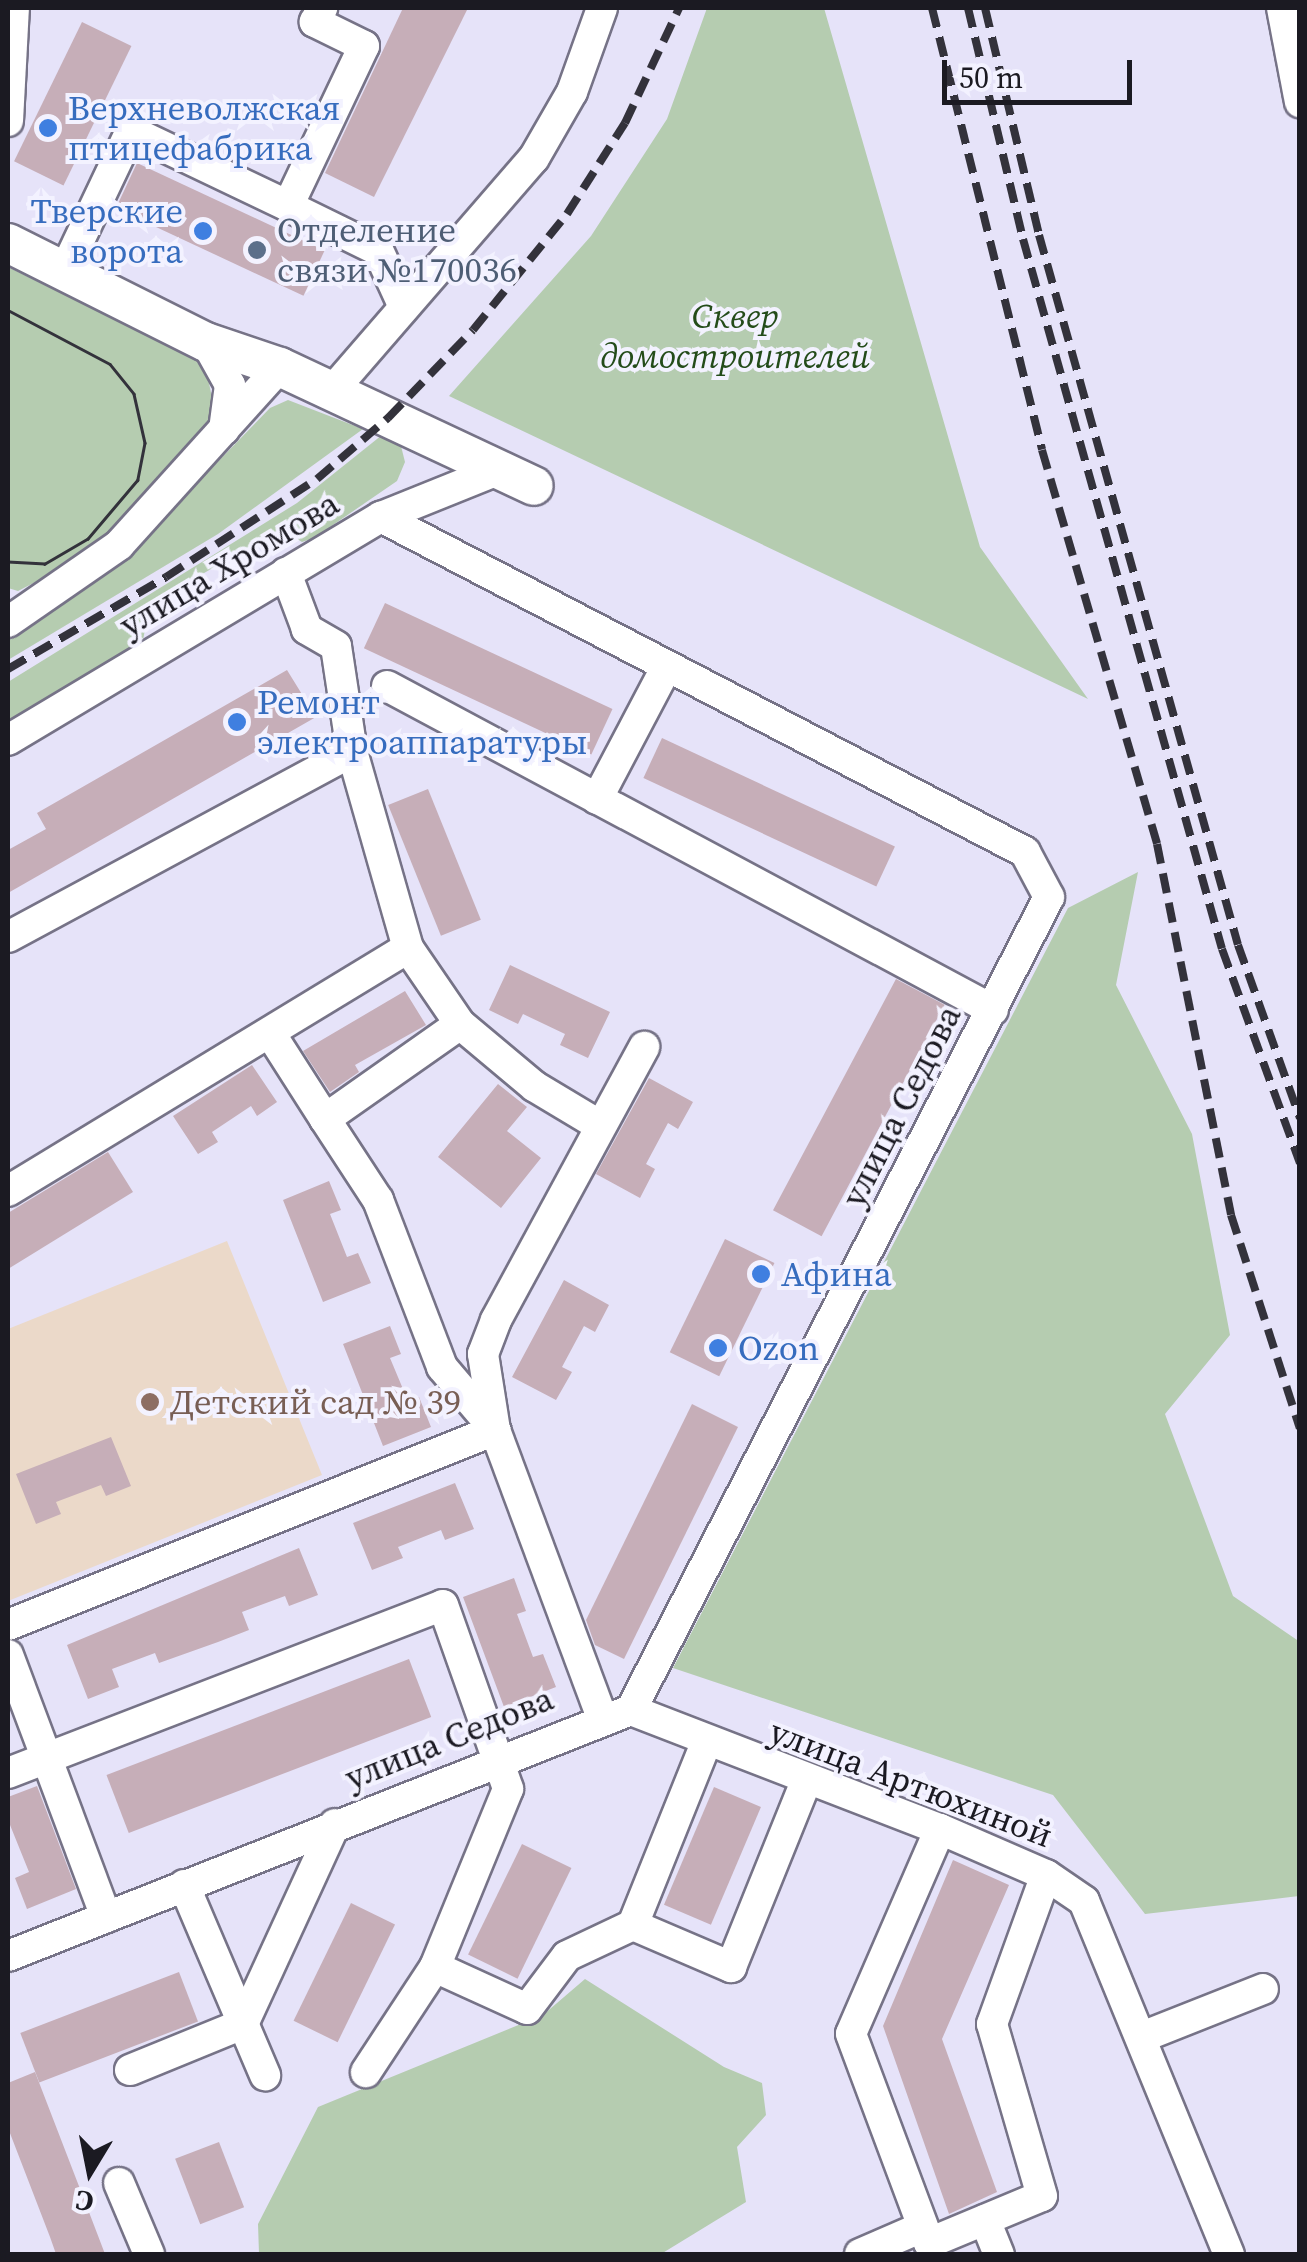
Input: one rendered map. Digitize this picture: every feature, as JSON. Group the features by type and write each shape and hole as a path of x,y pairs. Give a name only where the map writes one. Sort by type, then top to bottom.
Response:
{"main road":[{"path":"8,221 214,320 280,367"},
{"path":"8,244 206,342 280,367 534,486"}],"street":[{"path":"8,121 14,8"},
{"path":"288,206 364,46 316,22 322,8"},
{"path":"332,392 534,158 572,92 602,8"},
{"path":"1282,8 1300,102"},
{"path":"73,253 132,131 378,250 404,307"},
{"name":"улица Хромова","path":"206,342 224,366 231,390 218,441"},
{"name":"улица Хромова","path":"8,622 107,556 218,441 280,367"},
{"name":"улица Хромова","path":"8,740 382,517 498,470"},
{"name":"улица Седова","path":"8,1956 616,1714 993,1010 1049,897 1025,852 382,517"},
{"path":"286,574 306,629 336,646 352,752 408,948 460,1024 534,1086 599,1124"},
{"path":"597,799 666,668"},
{"path":"388,686 993,1010"},
{"path":"8,938 352,752"},
{"path":"8,1191 408,948"},
{"path":"326,1119 460,1024"},
{"path":"270,1033 378,1200 442,1366 495,1430"},
{"path":"616,1714 495,1430 483,1354 599,1124 644,1047"},
{"path":"8,1625 495,1430"},
{"path":"8,1773 443,1605 501,1758 508,1789 435,1967 366,2072"},
{"path":"8,1654 106,1916"},
{"name":"улица Артюхиной","path":"616,1714 940,1829 1046,1874 1084,1900 1229,2254"},
{"path":"435,1967 527,2009 567,1956 633,1925 706,1743"},
{"path":"633,1925 730,1968 806,1781"},
{"path":"130,2070 243,2024 336,1824"},
{"path":"940,1829 852,2034 928,2243 1042,2196 992,2024 1046,1874"},
{"path":"184,1885 265,2075"},
{"path":"1142,2037 1263,1989"},
{"path":"120,2183 149,2254"},
{"path":"985,2220 998,2254"},
{"path":"860,2254 922,2226"}],"shaded area":[{"name":"Детский сад № 39","path":"227,1241 322,1475 8,1601 8,1329"}],"green space":[{"name":"Сквер домостроителей","path":"707,8 824,8 980,547 1088,699 449,396 591,236 667,119"},
{"path":"8,267 205,364 215,412 179,465 88,555 18,591 8,588"},
{"path":"288,400 363,429 218,534 8,660 8,641 132,550 270,408"},
{"path":"382,435 401,446 405,462 397,481 314,538 302,542 281,529 150,604 143,640 8,722 8,682 297,503"},
{"path":"1138,872 1116,985 1192,1134 1230,1335 1165,1414 1233,1596 1300,1642 1299,1896 1145,1914 1053,1795 673,1668 1068,908"},
{"path":"585,1979 724,2067 762,2083 766,2115 737,2147 746,2202 661,2254 259,2254 258,2224 318,2107 543,2015"}],"building":[{"path":"403,8 468,8 374,197 325,173"},
{"path":"82,22 131,46 63,185 14,161"},
{"path":"137,163 325,250 303,296 116,208"},
{"path":"385,603 612,709 591,754 364,648"},
{"path":"287,670 316,717 8,893 8,850 46,829 37,813"},
{"path":"662,738 895,847 876,886 643,778"},
{"path":"428,789 481,920 441,936 388,805"},
{"path":"510,965 610,1012 588,1058 560,1045 565,1034 523,1014 518,1024 489,1010"},
{"path":"896,979 945,1005 822,1236 773,1210"},
{"path":"405,991 426,1025 355,1065 359,1072 330,1092 303,1051"},
{"path":"252,1065 277,1102 257,1116 251,1106 212,1132 218,1142 198,1154 173,1116"},
{"path":"649,1078 693,1102 678,1129 668,1123 646,1164 655,1169 640,1198 596,1174"},
{"path":"498,1084 527,1107 507,1131 541,1158 501,1208 438,1157"},
{"path":"108,1152 133,1192 8,1269 8,1213"},
{"path":"329,1181 341,1210 330,1214 347,1257 358,1253 371,1283 323,1302 283,1200"},
{"path":"725,1239 774,1263 719,1376 670,1352"},
{"path":"564,1280 609,1305 595,1332 584,1326 562,1367 572,1372 556,1400 512,1377"},
{"path":"390,1326 401,1354 390,1358 408,1401 419,1397 431,1427 383,1446 343,1344"},
{"path":"692,1404 738,1427 624,1659 595,1645 586,1620"},
{"path":"111,1437 131,1486 106,1496 101,1485 56,1502 61,1514 36,1524 16,1474"},
{"path":"455,1483 474,1529 445,1540 441,1530 398,1547 403,1558 372,1570 353,1523"},
{"path":"299,1548 318,1595 289,1606 285,1596 242,1612 249,1630 218,1642 159,1663 155,1653 112,1669 119,1687 88,1699 67,1645"},
{"path":"514,1578 526,1611 517,1614 533,1657 543,1654 556,1687 504,1707 463,1597"},
{"path":"409,1659 431,1717 129,1833 107,1775"},
{"path":"37,1786 76,1889 27,1909 15,1878 29,1872 8,1820 8,1797"},
{"path":"714,1787 761,1807 711,1925 664,1905"},
{"path":"522,1844 571,1868 518,1979 468,1955"},
{"path":"953,1860 1009,1885 942,2039 997,2192 949,2214 883,2026"},
{"path":"351,1903 395,1924 338,2042 294,2021"},
{"path":"179,1972 198,2021 39,2082 20,2033"},
{"path":"35,2072 105,2254 56,2254 8,2128 8,2083"},
{"path":"219,2142 244,2207 200,2224 175,2159"}],"tram line":[{"path":"8,310 110,364 134,394 145,443 138,480 88,539 45,564 8,562"}],"railway":[{"path":"8,669 166,577 317,479 388,418 473,330 567,214 625,123 679,8"},
{"path":"932,8 1042,450 1157,844 1231,1215 1300,1428"},
{"path":"968,8 1023,239 1222,949 1300,1163"},
{"path":"985,8 1039,235 1238,945 1300,1118"}],"place":[{"name":"Верхневолжская птицефабрика","path":"48,128"},
{"name":"Тверские ворота","path":"203,231"},
{"name":"Отделение связи №170036","path":"257,250"},
{"name":"Ремонт электроаппаратуры","path":"237,722"},
{"name":"Афина","path":"761,1274"},
{"name":"Ozon","path":"718,1348"},
{"name":"Детский сад № 39","path":"150,1402"}]}
